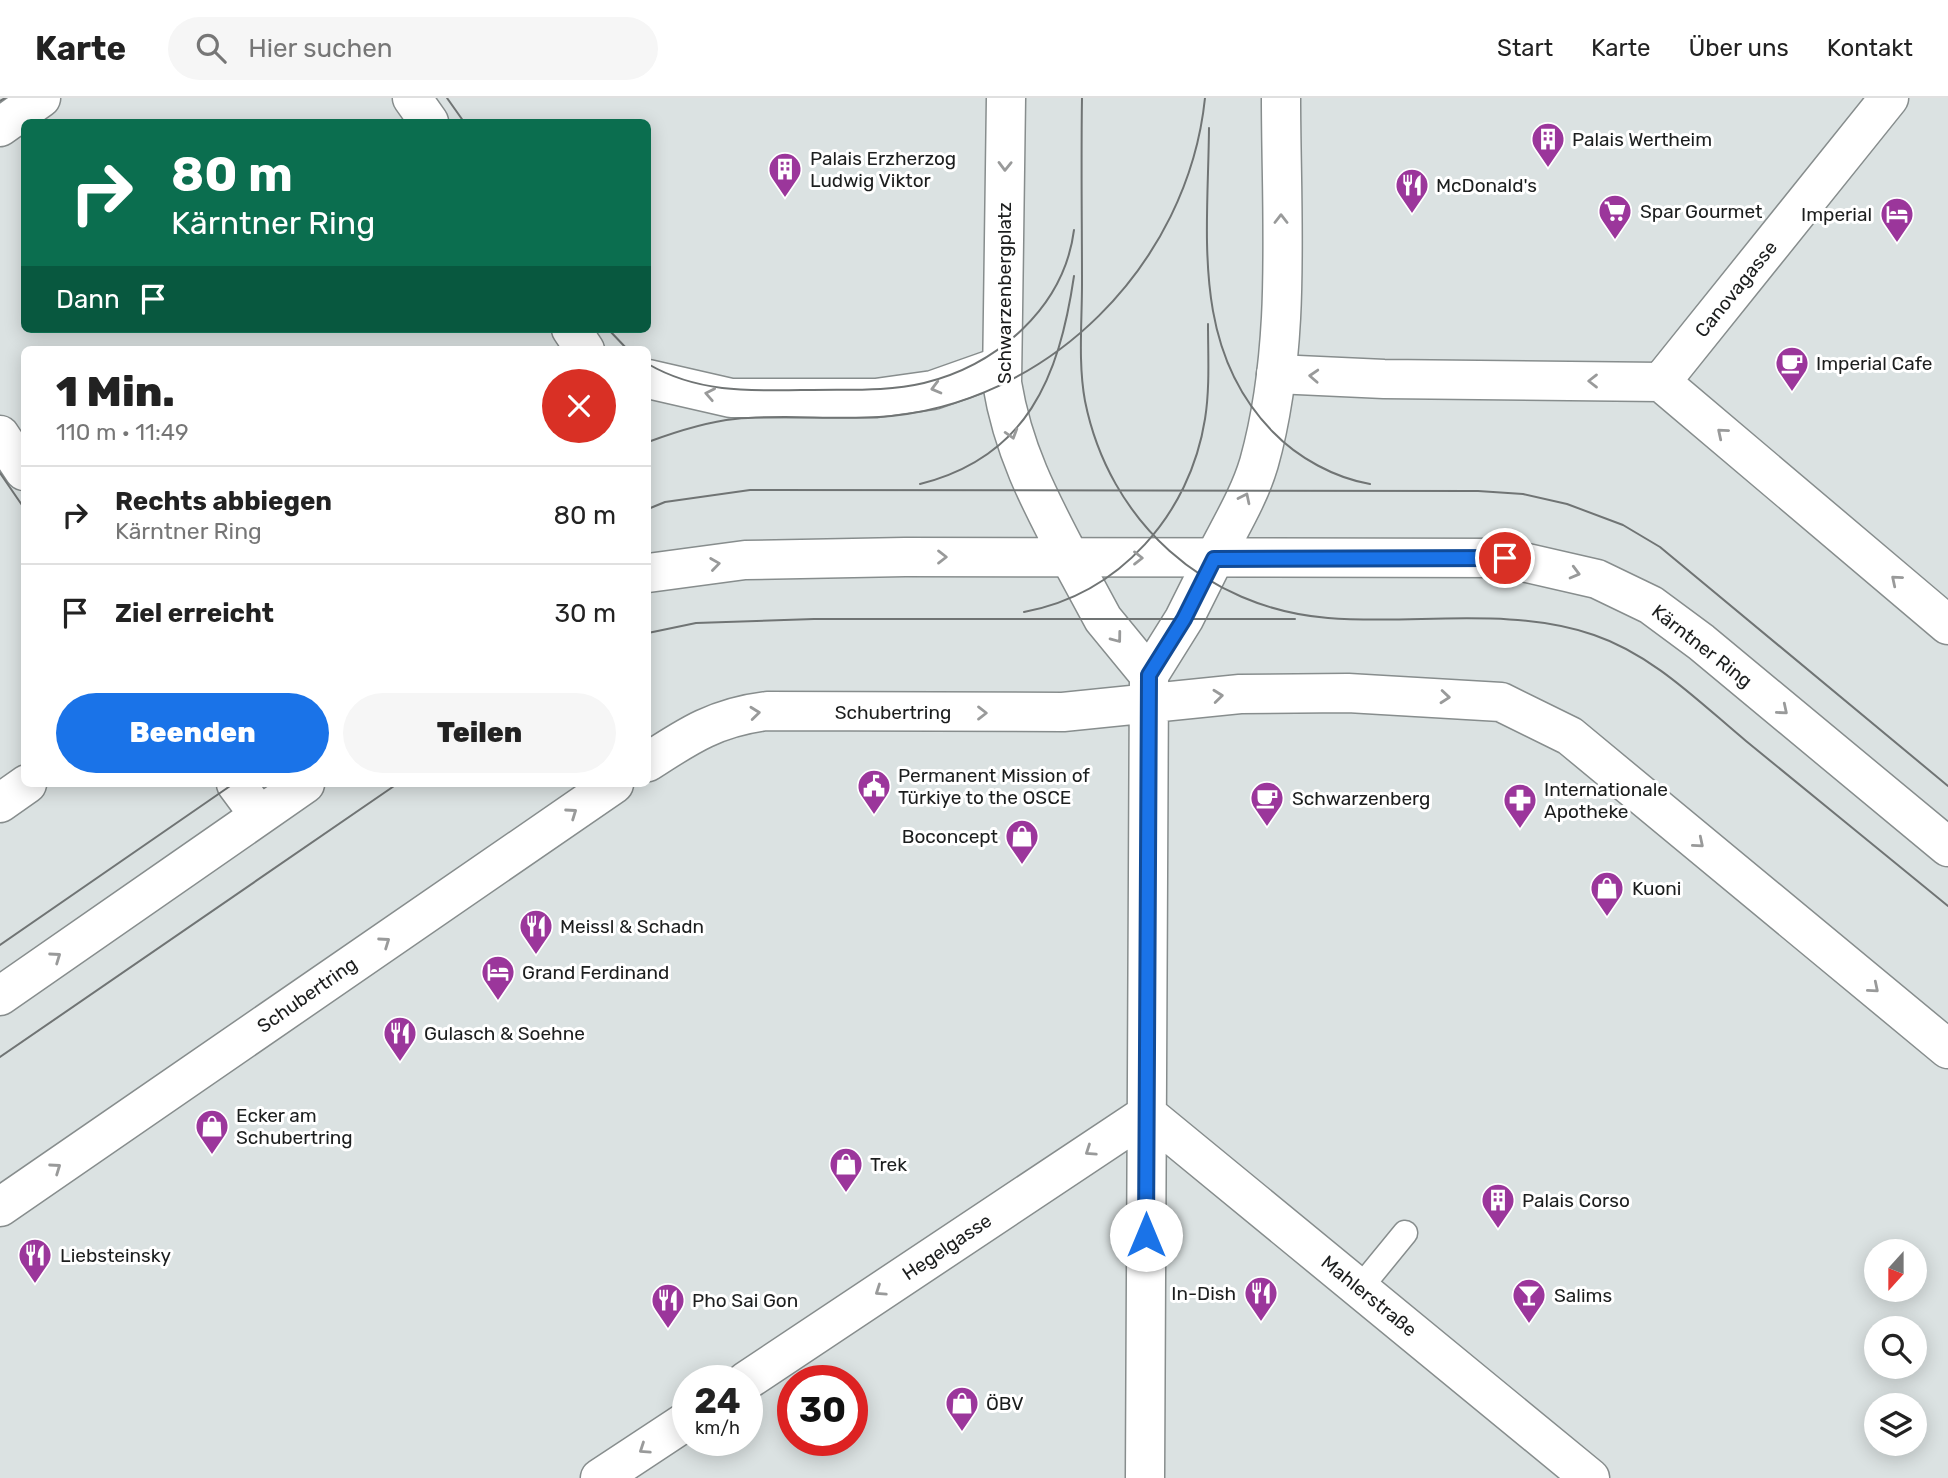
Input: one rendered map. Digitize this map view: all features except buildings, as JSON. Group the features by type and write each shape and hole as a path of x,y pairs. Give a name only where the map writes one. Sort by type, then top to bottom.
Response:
{"street":[{"path":"0,127 41,98"},
{"path":"412,98 427,119"},
{"name":"Schwarzenbergplatz","path":"1006,98 1001,366 1008,419 1021,463 1070,558 1102,619 1150,690"},
{"path":"1144,1478 1150,690 1249,492 1272,412 1280,332 1281,98"},
{"name":"Canovagasse","path":"1661,382 1889,98"},
{"path":"651,380 731,398 876,398 933,390 1001,366"},
{"path":"1276,374 1384,379 1661,382 1948,625"},
{"path":"0,435 21,466"},
{"path":"651,573 745,560 1070,558"},
{"name":"Kärntner Ring","path":"1070,558 1505,558 1597,579 1651,605 1701,642 1948,847"},
{"path":"1150,690 1411,695 1501,702 1570,736 1948,1049"},
{"name":"Schubertring","path":"651,760 702,728 738,715 767,711 1063,712 1150,690"},
{"path":"0,803 23,787"},
{"path":"238,787 259,815"},
{"path":"0,996 301,787"},
{"name":"Schubertring","path":"0,1207 610,787"},
{"name":"Mahlerstraße","path":"1147,1114 1590,1478"},
{"name":"Hegelgasse","path":"763,1370 1147,1114"},
{"path":"600,1478 672,1431"}],"lane":[{"path":"1360,1289 1405,1233"}],"tram line":[{"path":"0,101 5,98"},
{"path":"447,98 462,119"},
{"path":"1082,98 1081,357 1085,401 1097,444 1116,484 1140,520 1169,551 1203,577 1242,597 1283,611 1361,620 1462,618 1529,621 1562,626 1616,644 1656,667 1674,681 1948,906"},
{"path":"651,441 690,428 735,419 879,417 941,407 999,386 1052,355 1099,316 1139,269 1171,216 1193,159 1205,98"},
{"path":"1209,128 1207,250 1210,289 1216,328 1228,365 1247,400 1283,441 1305,458 1331,472 1370,484"},
{"path":"651,365 705,385 745,390 866,390 924,383 977,362 1023,329 1057,284 1068,258 1074,230"},
{"path":"920,484 957,471 987,454 1012,433 1031,408 1047,380 1059,348 1074,276"},
{"path":"1024,612 1059,602 1091,588 1120,568 1145,544 1166,517 1184,487 1197,454 1205,419 1208,324"},
{"path":"612,333 624,346"},
{"path":"0,473 21,504"},
{"path":"651,508 665,502 750,490 1478,491 1523,494 1567,504 1623,525 1660,547 1948,786"},
{"path":"651,632 696,623 814,619 1295,619"},
{"path":"0,945 229,787"},
{"path":"0,1057 393,787"}],"place":[{"name":"Palais Wertheim","path":"1548,169"},
{"name":"Palais Erzherzog Ludwig Viktor","path":"785,199"},
{"name":"McDonald's","path":"1412,215"},
{"name":"Spar Gourmet","path":"1615,241"},
{"name":"Imperial","path":"1897,244"},
{"name":"Imperial Cafe","path":"1792,393"},
{"name":"Permanent Mission of Türkiye to the OSCE","path":"874,816"},
{"name":"Schwarzenberg","path":"1267,828"},
{"name":"Internationale Apotheke","path":"1520,830"},
{"name":"Boconcept","path":"1022,866"},
{"name":"Kuoni","path":"1607,918"},
{"name":"Meissl & Schadn","path":"536,956"},
{"name":"Grand Ferdinand","path":"498,1002"},
{"name":"Gulasch & Soehne","path":"400,1063"},
{"name":"Ecker am Schubertring","path":"212,1156"},
{"name":"Trek","path":"846,1194"},
{"name":"Palais Corso","path":"1498,1230"},
{"name":"Liebsteinsky","path":"35,1285"},
{"name":"In-Dish","path":"1261,1323"},
{"name":"Salims","path":"1529,1325"},
{"name":"Pho Sai Gon","path":"668,1330"},
{"name":"ÖBV","path":"962,1433"}],"route":[{"path":"1146,1235 1149,675 1184,619 1214,559 1505,558"}]}
